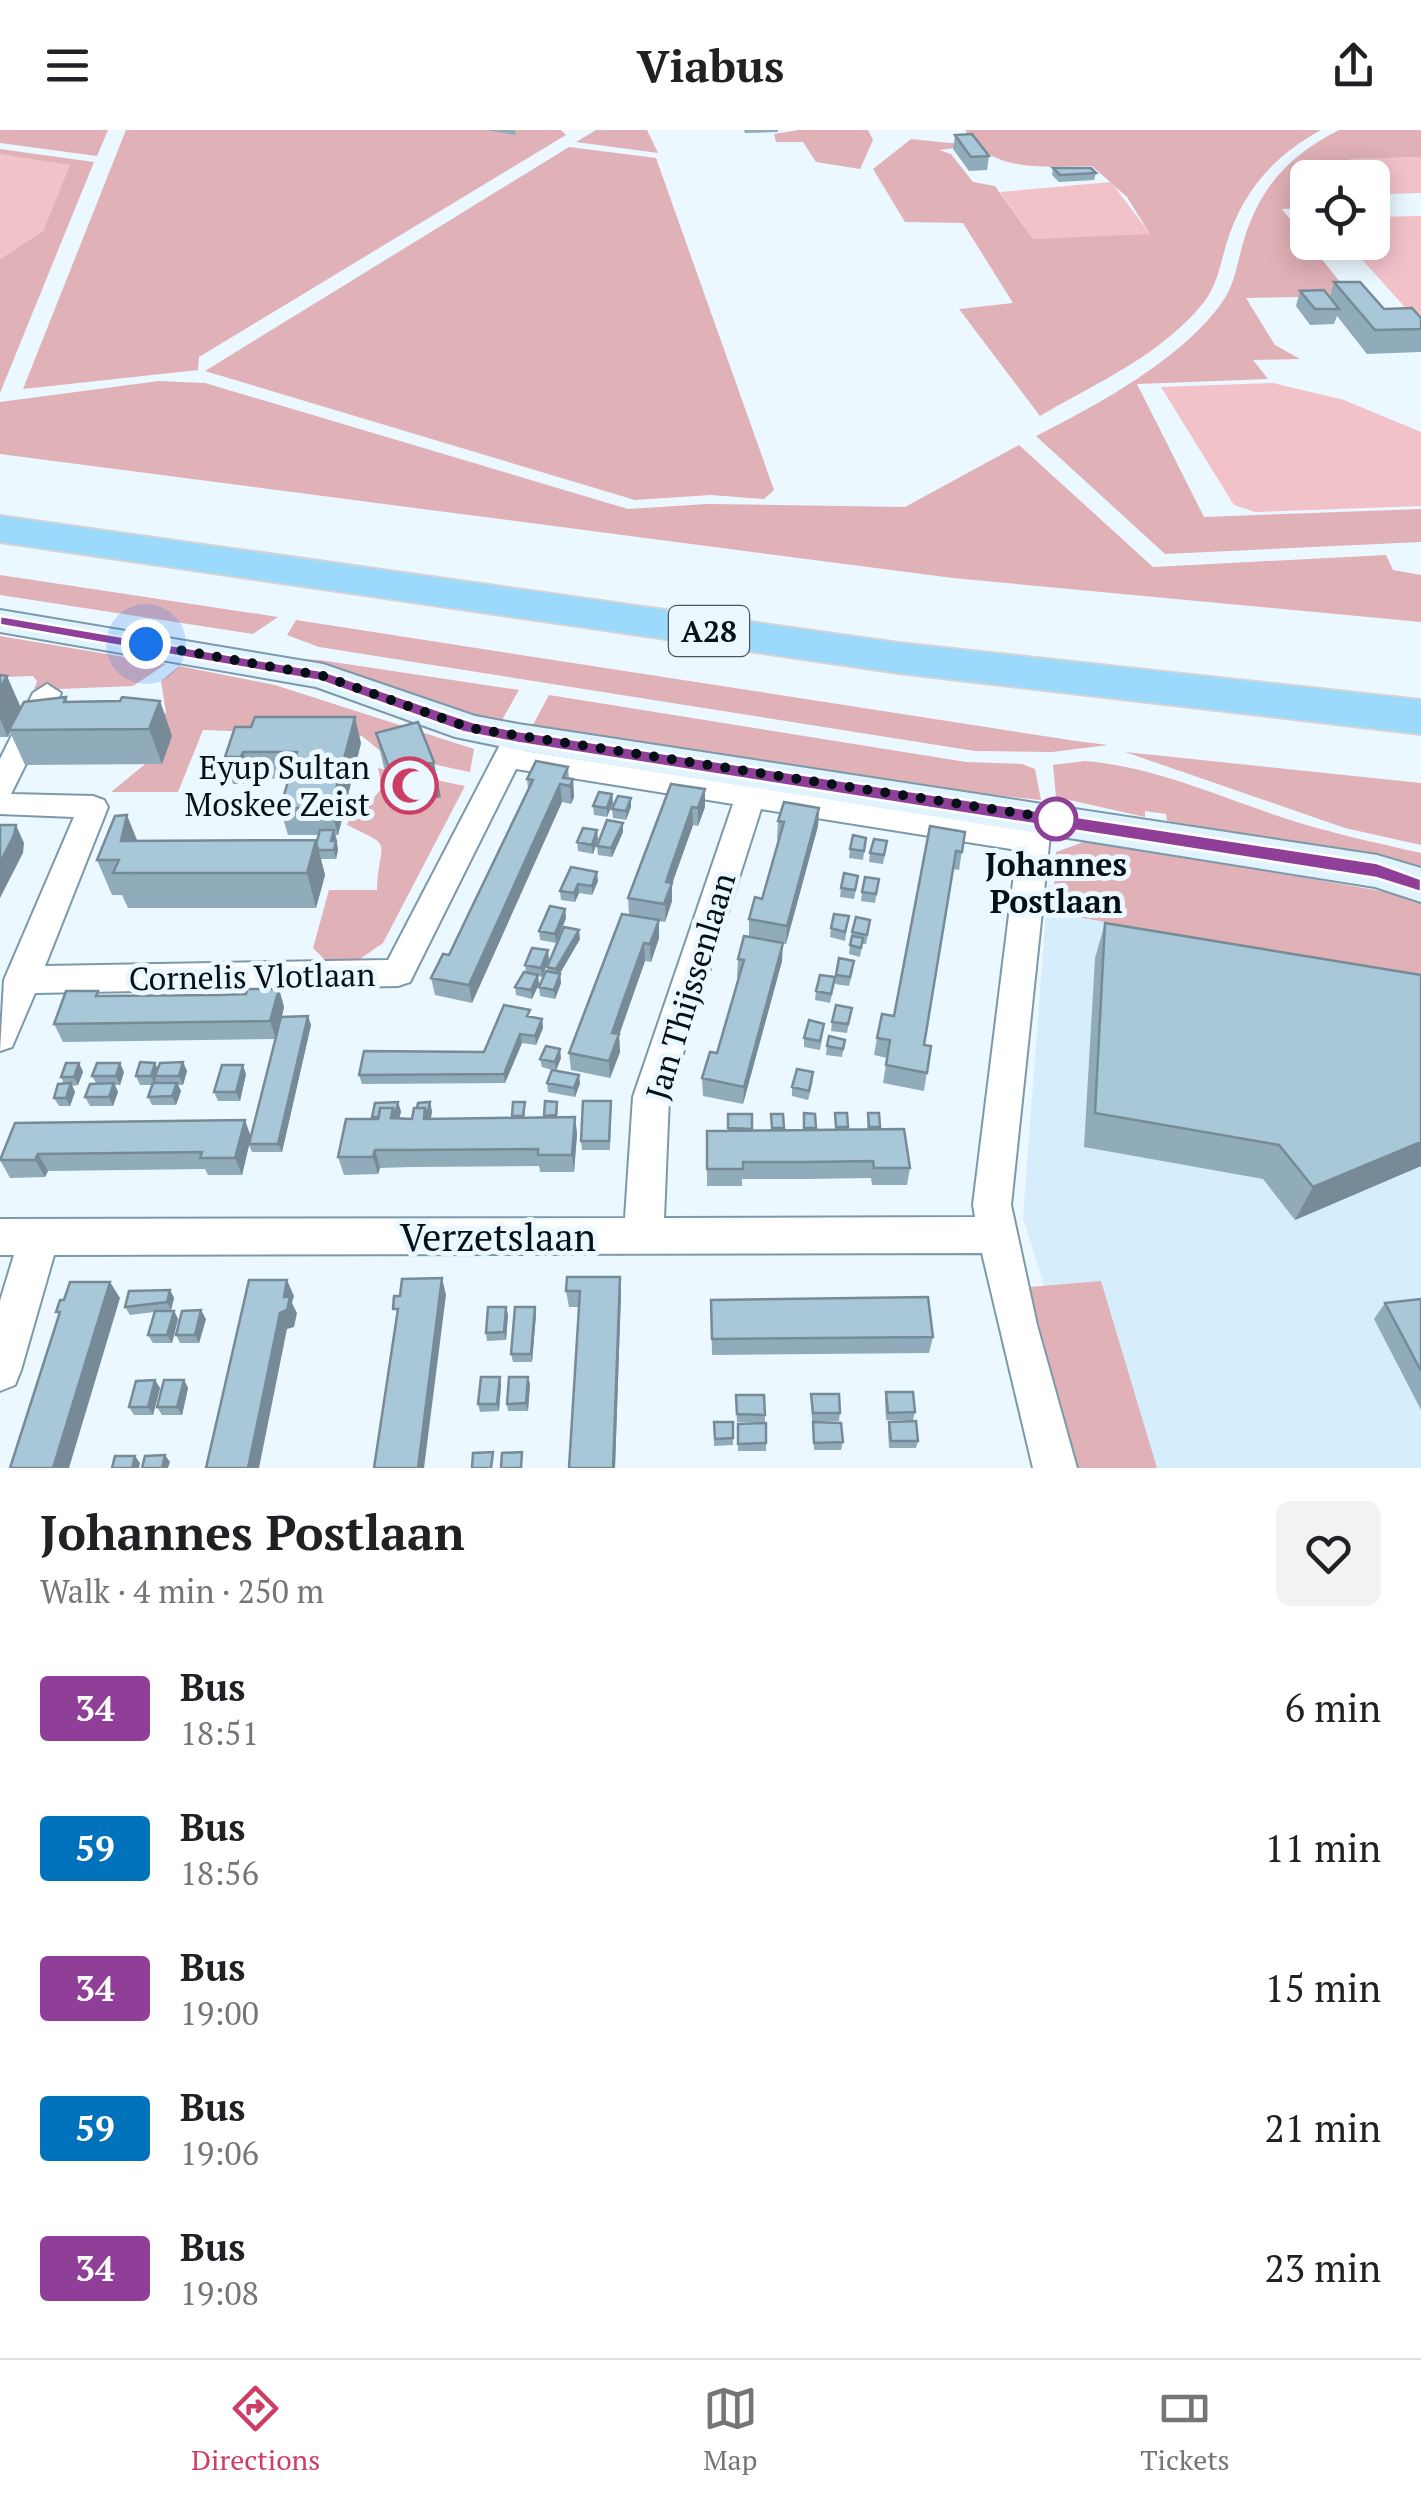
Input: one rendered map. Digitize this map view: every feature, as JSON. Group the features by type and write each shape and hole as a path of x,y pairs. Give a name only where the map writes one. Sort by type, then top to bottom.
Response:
{"highway":[{"name":"A28","path":"0,496 821,612 1421,679"},
{"name":"A28","path":"0,528 899,658 1421,717"}],"main road":[{"path":"0,621 323,676 470,728 514,748 1035,829 1377,870 1421,885"}],"street":[{"path":"0,788 47,693"},
{"path":"514,748 750,797 1035,829 992,1205 1055,1468"},
{"name":"Cornelis Vlotlaan","path":"21,980 398,974 514,748"},
{"name":"Jan Thijssenlaan","path":"643,1237 651,1097 750,797"},
{"path":"0,804 93,807 0,1037"},
{"name":"Verzetslaan","path":"20,1237 997,1235"},
{"path":"0,1370 20,1237"}],"shaded area":[{"path":"0,130 108,130 97,156 0,143"},
{"path":"126,130 561,130 566,135 199,357 198,370 23,389"},
{"path":"596,130 647,130 658,153 576,142"},
{"path":"868,130 873,140 860,169 816,162 803,142 776,142 774,134"},
{"path":"965,130 1321,130 1274,164 1250,192 1233,226 1212,289 1187,321 1127,367 1040,416 959,309 1013,303 963,223 905,222 873,169 911,139 960,144 964,147 939,150 951,154 973,182 995,186 1033,239 1150,234 1127,197 1092,166 1022,165 1005,161 990,155"},
{"path":"1339,130 1421,130 1421,157 1294,160"},
{"path":"569,147 656,158 774,490 764,499 711,495 635,500 205,371"},
{"path":"0,149 94,162 0,393 0,259 43,231 70,165 0,154"},
{"path":"0,154 71,164 43,231 0,259"},
{"path":"1421,157 1421,193 1390,194 1390,160 1347,159"},
{"path":"1290,163 1290,209 1282,209 1290,219 1290,260 1322,260 1351,296 1246,298 1275,345 1300,359 1253,360 1268,379 1137,384 1204,517 1421,509 1421,542 1165,554 1036,436 1137,379 1206,322 1230,288 1250,223"},
{"path":"1111,182 1151,235 1033,239 1000,192"},
{"path":"1421,216 1421,325 1362,260 1390,260 1390,217"},
{"path":"159,381 205,383 628,509 707,504 905,507 1019,445 1153,567 1386,555 1393,570 1421,575 1421,622 953,578 0,454 0,402"},
{"path":"1273,383 1344,400 1421,432 1421,506 1255,512 1234,505 1161,387"},
{"path":"0,575 278,617 253,634 0,595"},
{"path":"296,620 1108,745 1052,752 975,751 319,647 287,635"},
{"path":"0,636 166,664 133,686 34,690 37,681 33,676 0,677"},
{"path":"246,656 320,660 519,690 498,727"},
{"path":"179,666 275,685 474,749 470,772 384,754 362,736 203,730 178,792 111,792 149,761 147,716 166,713 161,681"},
{"path":"549,695 966,762 1022,764 1035,769 1041,800 868,782 529,732"},
{"path":"1125,752 1421,783 1421,845 1345,828"},
{"path":"1085,761 1159,775 1296,822 1421,853 1421,872 1202,831 1202,827 1167,821 1166,814 1145,811 1145,817 1056,797 1053,765"},
{"path":"378,768 465,786 383,943 360,959 325,960 313,948 329,890 377,890 379,842 347,825 351,813 368,805 382,788"},
{"path":"1089,840 1421,898 1421,977 1060,914 1053,906 1056,852"},
{"path":"1048,885 1421,971 1421,1468 1101,1468 1023,1218"},
{"path":"1101,1281 1157,1468 1071,1468 1017,1288"}],"building":[{"path":"972,134 989,156 971,157 955,135"},
{"path":"1053,168 1091,168 1096,173 1060,175"},
{"path":"1334,282 1360,282 1384,309 1412,308 1421,318 1421,329 1375,330"},
{"path":"1324,290 1339,309 1315,309 1300,291"},
{"path":"66,697 64,702 120,701 122,697 160,701 149,729 9,730 24,702"},
{"path":"255,717 355,717 331,808 280,808 297,752 243,752 241,757 225,757 235,727 251,727"},
{"path":"418,722 434,762 391,773 376,733"},
{"path":"536,761 568,767 563,778 573,779 570,786 560,784 469,985 431,978 443,954 449,955 533,780 527,779"},
{"path":"671,784 705,789 698,808 692,807 666,882 672,883 664,904 628,898"},
{"path":"599,792 612,794 607,808 593,806"},
{"path":"618,796 631,798 626,811 612,809"},
{"path":"784,802 819,808 787,926 749,919 755,897 762,899 784,822 778,821"},
{"path":"127,815 121,841 316,840 307,873 113,873 119,860 97,860 115,816"},
{"path":"607,820 623,823 611,848 597,846"},
{"path":"0,825 16,825 0,863"},
{"path":"930,826 965,832 962,852 956,851 924,1045 931,1046 927,1073 886,1065 890,1040 877,1038 882,1014 894,1016"},
{"path":"583,828 597,830 592,845 577,842"},
{"path":"320,830 334,830 334,850 318,850"},
{"path":"853,835 866,838 864,851 850,849"},
{"path":"874,839 887,841 884,855 870,853"},
{"path":"571,867 597,872 592,886 578,884 574,893 560,891"},
{"path":"844,873 858,876 855,890 841,888"},
{"path":"865,877 879,879 876,894 862,892"},
{"path":"550,906 565,909 555,934 539,931"},
{"path":"622,914 659,920 650,944 644,943 620,1010 612,1033 619,1034 609,1061 569,1053"},
{"path":"834,914 849,916 845,932 831,928"},
{"path":"856,917 870,920 867,935 852,932"},
{"path":"1105,923 1421,975 1421,1142 1313,1187 1279,1145 1095,1113"},
{"path":"564,927 579,930 556,969 547,967"},
{"path":"744,936 783,943 744,1087 702,1078 710,1052 717,1053 744,960 738,959"},
{"path":"852,936 863,938 861,948 850,945"},
{"path":"532,948 548,950 541,968 525,965"},
{"path":"839,958 854,961 850,977 836,975"},
{"path":"546,971 560,974 554,990 539,987"},
{"path":"524,972 538,975 531,990 515,987"},
{"path":"820,975 835,977 831,994 816,991"},
{"path":"247,989 279,989 270,1021 54,1024 66,991 98,991 96,996 217,995 246,994"},
{"path":"504,1005 530,1010 527,1016 542,1019 535,1036 520,1034 504,1074 359,1075 364,1051 484,1052"},
{"path":"836,1005 852,1008 848,1024 832,1022"},
{"path":"308,1016 278,1144 249,1144 281,1017"},
{"path":"809,1020 824,1024 820,1041 804,1038"},
{"path":"829,1036 845,1040 843,1049 827,1046"},
{"path":"546,1046 560,1049 555,1062 540,1059"},
{"path":"140,1062 155,1063 151,1076 136,1076"},
{"path":"183,1062 179,1076 155,1076 160,1063"},
{"path":"66,1063 79,1063 74,1077 61,1077"},
{"path":"97,1063 120,1063 116,1076 92,1076"},
{"path":"222,1065 243,1065 236,1092 214,1092"},
{"path":"797,1069 813,1072 809,1091 792,1087"},
{"path":"552,1070 579,1075 574,1088 547,1083"},
{"path":"71,1083 66,1098 54,1098 58,1084"},
{"path":"114,1083 109,1097 85,1097 90,1084"},
{"path":"153,1083 177,1083 172,1096 148,1097"},
{"path":"545,1101 557,1102 556,1115 544,1116"},
{"path":"583,1101 611,1101 609,1141 581,1141"},
{"path":"398,1102 395,1117 393,1108 380,1108 379,1117 372,1117 375,1103"},
{"path":"430,1102 427,1117 425,1108 417,1108 418,1103"},
{"path":"513,1102 525,1102 523,1116 512,1116"},
{"path":"380,1108 393,1108 391,1118 412,1119 414,1108 425,1108 424,1119 575,1117 572,1155 538,1155 538,1149 375,1150 373,1157 338,1157 346,1119 378,1119"},
{"path":"804,1113 815,1114 816,1128 804,1128"},
{"path":"835,1113 847,1113 848,1127 836,1127"},
{"path":"868,1113 879,1113 880,1127 869,1127"},
{"path":"728,1114 752,1114 752,1129 728,1128"},
{"path":"771,1114 783,1114 784,1128 772,1128"},
{"path":"245,1120 235,1158 200,1158 202,1152 38,1154 35,1160 0,1160 15,1123"},
{"path":"904,1129 910,1168 874,1168 873,1161 743,1162 743,1169 707,1169 707,1131"},
{"path":"567,1277 620,1277 613,1468 569,1468 580,1291 566,1291"},
{"path":"442,1278 418,1468 374,1468 398,1309 393,1309 394,1296 400,1296 402,1279"},
{"path":"249,1280 287,1280 284,1297 290,1297 287,1310 280,1313 248,1468 206,1468"},
{"path":"70,1282 110,1282 53,1468 10,1468 60,1312 56,1312"},
{"path":"170,1290 167,1302 125,1307 129,1291"},
{"path":"928,1297 933,1337 712,1339 711,1300"},
{"path":"1421,1299 1421,1371 1385,1303"},
{"path":"488,1307 506,1307 504,1332 486,1333"},
{"path":"515,1307 535,1307 531,1354 511,1354"},
{"path":"201,1310 195,1335 176,1335 182,1311"},
{"path":"155,1311 174,1311 167,1335 148,1335"},
{"path":"481,1377 500,1377 497,1404 478,1404"},
{"path":"509,1377 528,1377 526,1403 507,1404"},
{"path":"155,1380 148,1407 129,1407 136,1381"},
{"path":"164,1380 184,1380 177,1407 157,1407"},
{"path":"886,1392 913,1392 915,1412 888,1413"},
{"path":"811,1394 839,1394 840,1413 813,1413"},
{"path":"736,1395 764,1395 765,1415 737,1414"},
{"path":"916,1421 918,1441 891,1441 889,1422"},
{"path":"714,1422 733,1422 733,1438 715,1439"},
{"path":"813,1422 841,1423 843,1442 814,1443"},
{"path":"766,1423 766,1443 738,1444 738,1424"},
{"path":"493,1452 491,1468 472,1468 473,1453"},
{"path":"522,1452 521,1468 501,1468 502,1453"},
{"path":"165,1455 162,1468 142,1468 145,1456"},
{"path":"115,1456 135,1456 132,1468 112,1468"}],"bus line":[{"name":"34","path":"0,621 323,676 470,728 518,737 1377,870 1421,885"}],"place":[{"name":"Eyup Sultan Moskee Zeist","path":"409,785"},
{"name":"Johannes Postlaan","path":"1056,819"}],"route":[{"path":"146,644 323,676 470,728 1056,819"}]}
